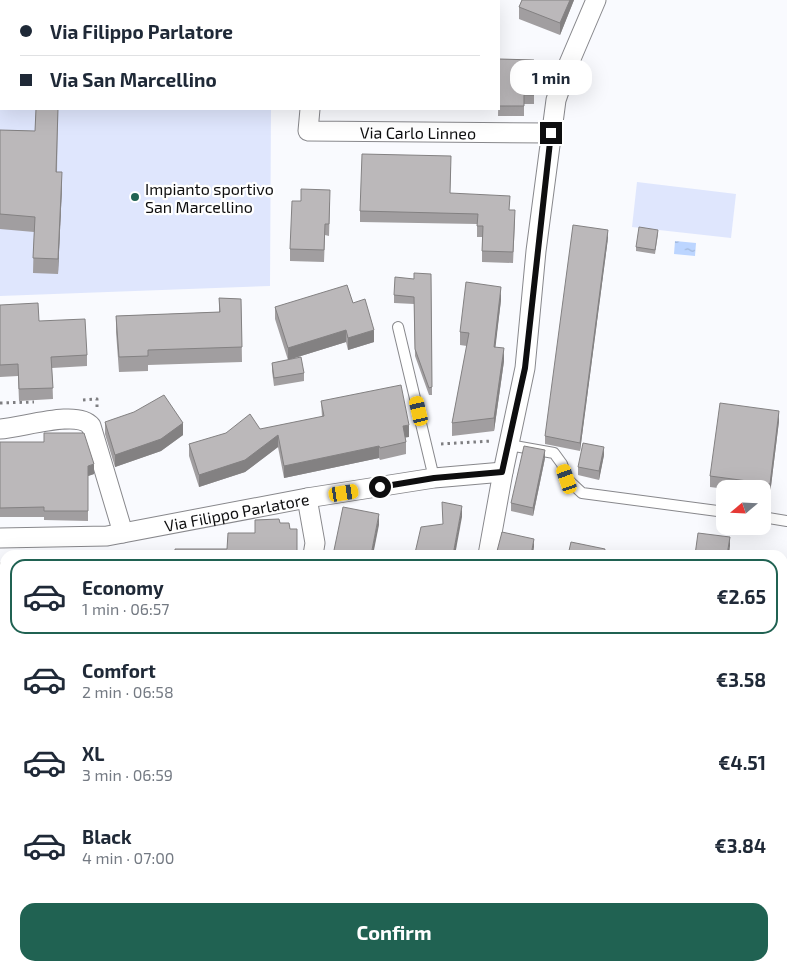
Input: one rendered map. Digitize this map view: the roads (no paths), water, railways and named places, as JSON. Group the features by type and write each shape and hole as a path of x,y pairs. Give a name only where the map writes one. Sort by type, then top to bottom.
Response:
{"street":[{"path":"489,550 502,472 525,368 556,100 567,68 596,0"},
{"name":"Via Carlo Linneo","path":"310,110 308,131 551,133"},
{"path":"0,429 72,418 87,421 91,426 123,533"},
{"name":"Via Filippo Parlatore","path":"0,538 107,536 308,498 434,478 502,472"},
{"path":"308,498 315,543 314,550"}],"lane":[{"path":"398,327 434,478"},
{"path":"509,445 554,453 562,464 567,479 582,492 716,511"},
{"path":"771,518 787,521"}],"water":[{"path":"675,241 696,243 695,256 674,254"}],"place":[{"name":"Impianto sportivo San Marcellino","path":"135,197"}]}
